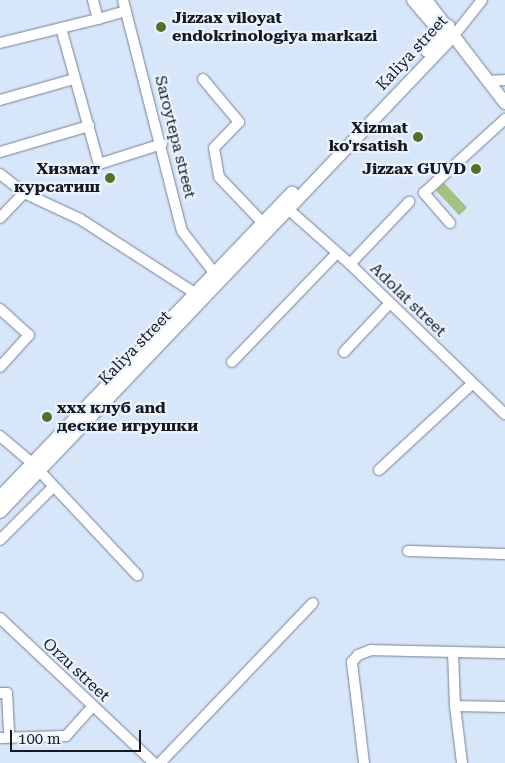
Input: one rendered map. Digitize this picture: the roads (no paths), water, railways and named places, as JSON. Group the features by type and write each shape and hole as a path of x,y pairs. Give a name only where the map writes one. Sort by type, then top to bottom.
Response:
{"main road":[{"path":"412,0 496,81 505,103"},
{"path":"426,0 448,34"},
{"name":"Kaliya street","path":"0,497 35,468 217,277 288,209 448,34"},
{"name":"Kaliya street","path":"0,512 35,468 195,293 217,277 263,223 448,34"}],"street":[{"path":"93,0 98,19"},
{"name":"Saroytepa street","path":"123,0 162,144 182,232 217,277"},
{"name":"Kaliya street","path":"448,34 482,0"},
{"path":"0,43 126,11"},
{"path":"61,28 99,164 162,144"},
{"path":"0,100 74,79"},
{"path":"203,79 239,122 214,148 219,177 263,223"},
{"path":"496,81 505,90"},
{"path":"450,223 424,193 505,119"},
{"path":"0,152 88,126"},
{"path":"0,174 24,193 80,219 195,293"},
{"path":"0,218 24,193"},
{"path":"350,264 409,202"},
{"name":"Adolat street","path":"288,209 350,264 389,304 505,414"},
{"path":"232,362 337,253"},
{"path":"344,352 389,304"},
{"path":"0,309 29,335 0,367"},
{"path":"379,470 472,384"},
{"path":"0,436 35,468 137,575"},
{"path":"0,540 52,488"},
{"path":"408,551 505,554"},
{"path":"160,763 313,603"},
{"name":"Orzu street","path":"0,618 154,763"},
{"path":"364,763 352,662 358,655 371,650 505,653"},
{"path":"453,652 455,706 462,763"},
{"path":"0,693 7,693 9,730"},
{"path":"0,738 66,736 93,706"},
{"path":"455,706 505,706"}],"place":[{"name":"Jizzax viloyat endokrinologiya markazi","path":"161,27"},
{"name":"Xizmat ko'rsatish","path":"418,137"},
{"name":"Jizzax GUVD","path":"476,169"},
{"name":"Хизмат курсатиш","path":"110,178"},
{"name":"ххх клуб and деские игрушки","path":"47,417"}]}
